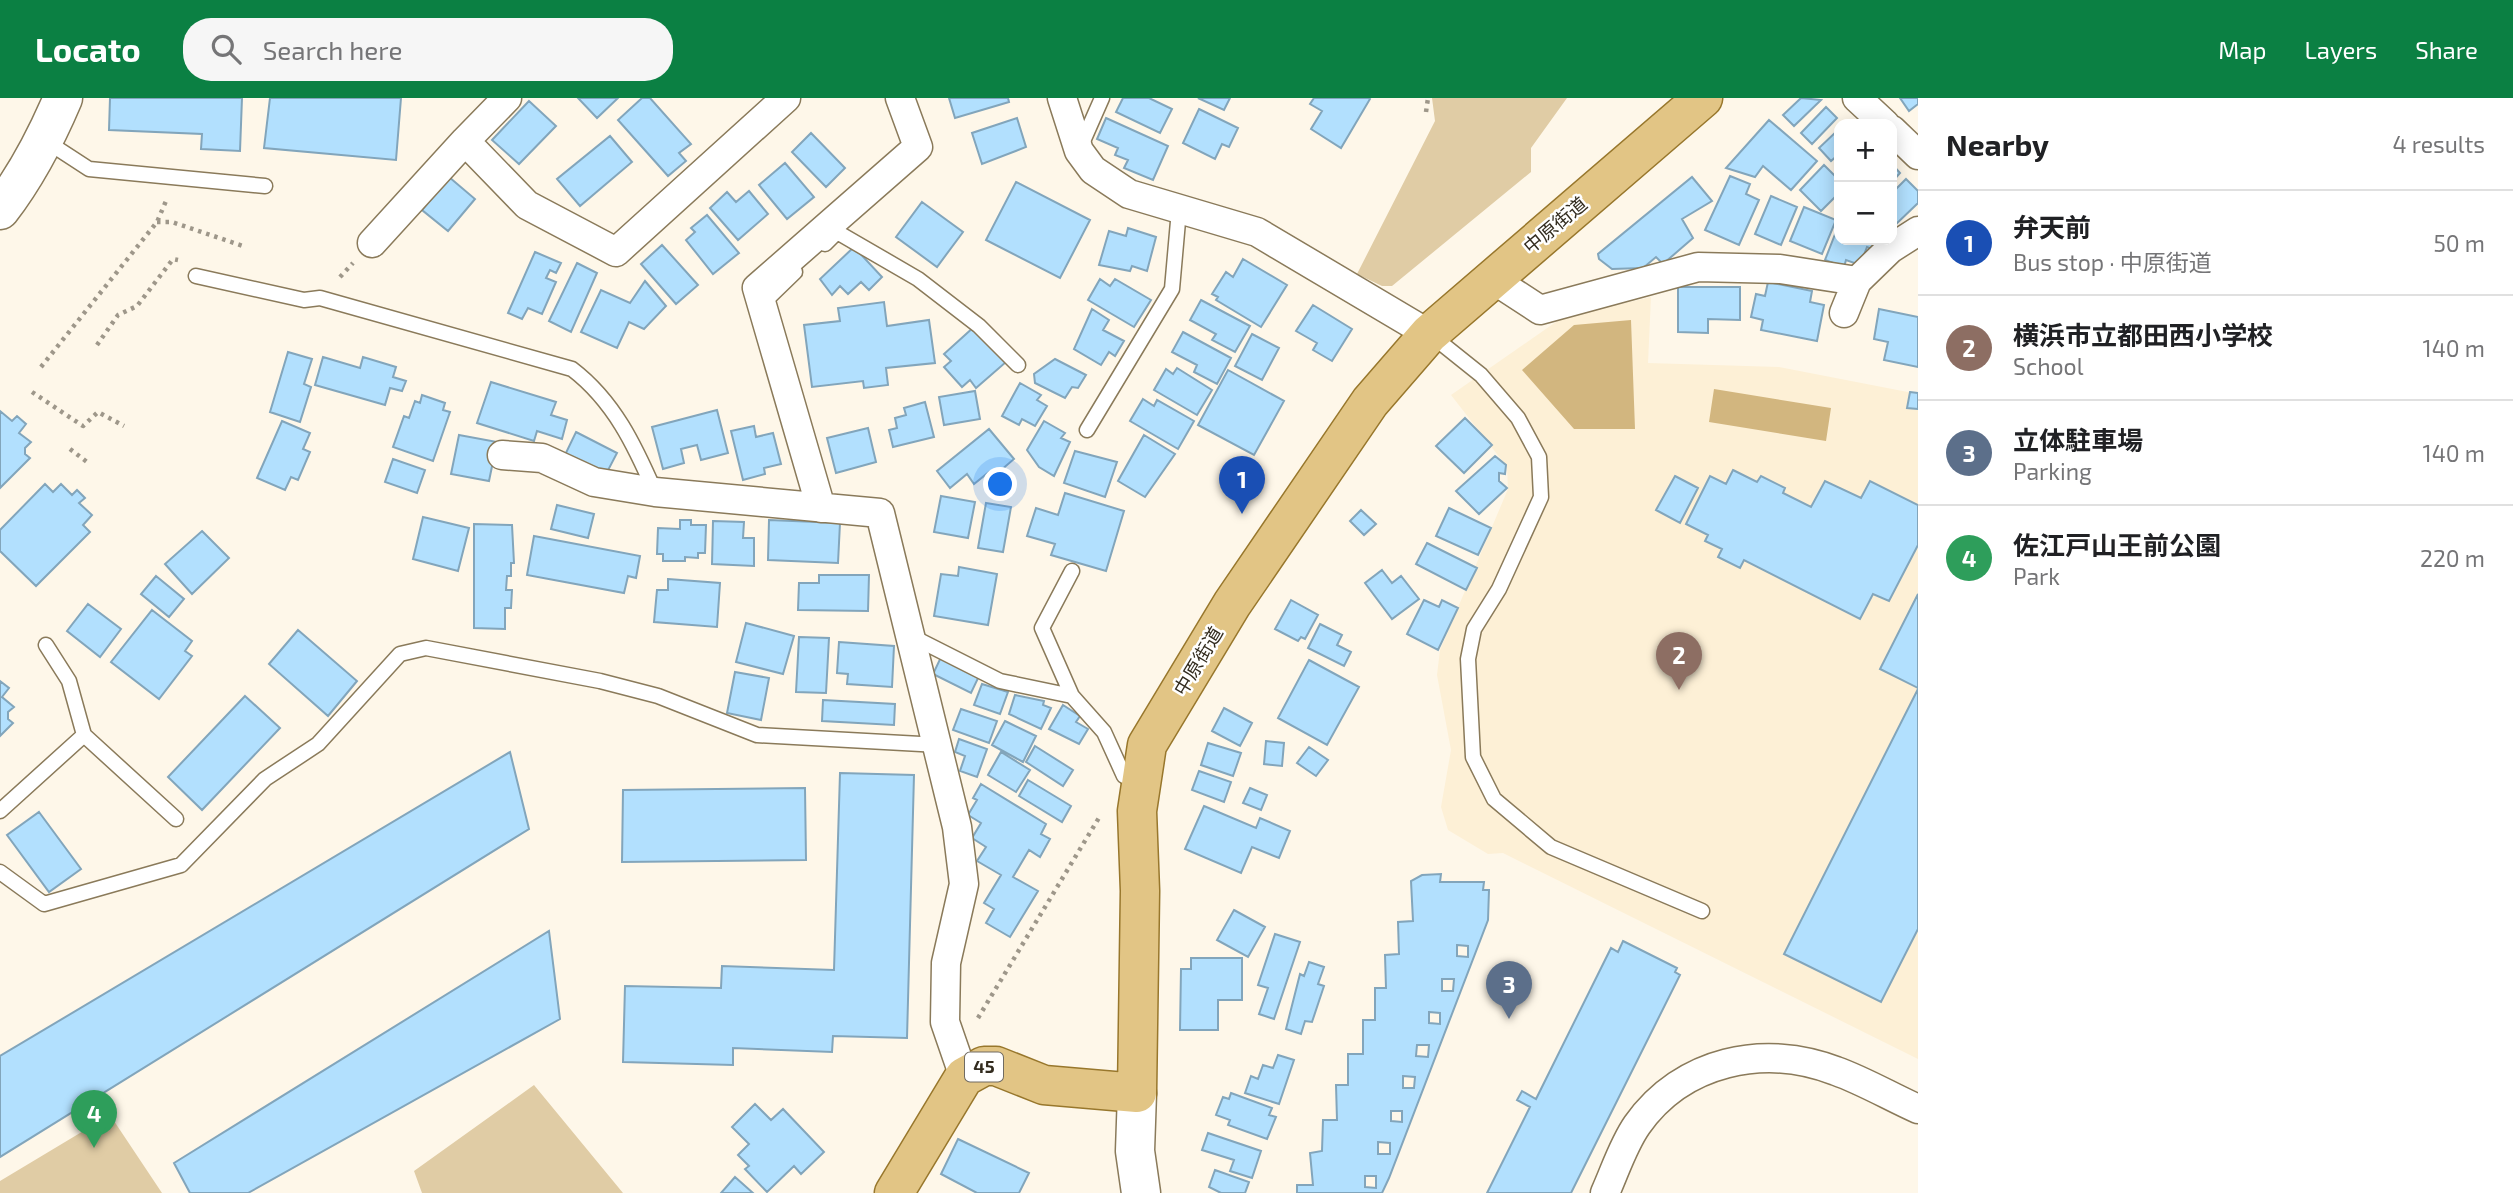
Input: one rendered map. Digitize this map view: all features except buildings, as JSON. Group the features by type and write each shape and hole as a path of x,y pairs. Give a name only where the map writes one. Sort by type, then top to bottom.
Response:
{"main road":[{"name":"中原街道","path":"1137,1093 1140,891 1137,811 1147,746 1232,604 1370,402 1429,334 1697,99"},
{"name":"45","path":"894,1193 960,1065 996,1066 1044,1085 1137,1093"}],"street":[{"path":"0,210 19,185 45,140 63,98"},
{"path":"372,243 507,98"},
{"path":"465,141 527,205 616,252 786,98"},
{"path":"821,508 757,288 918,146 900,98"},
{"path":"1062,98 1079,151 1093,170 1129,194 1258,232 1429,334"},
{"path":"1857,98 1880,119"},
{"path":"1897,135 1918,155"},
{"path":"1844,313 1857,281 1890,249 1918,231"},
{"path":"1491,278 1540,310 1698,267 1780,269 1857,281"},
{"path":"502,456 542,458 593,482 655,492 880,513 957,827 964,884 946,963 945,1022 960,1065"},
{"path":"1605,1193 1636,1126 1662,1097 1696,1072 1727,1061 1780,1058 1835,1070 1918,1109"},
{"path":"1137,1093 1135,1151 1141,1193"}],"lane":[{"path":"1079,151 1102,98"},
{"path":"45,140 89,169 265,186"},
{"path":"1087,430 1172,289 1179,210"},
{"path":"761,305 837,233 918,279 979,326 1018,365"},
{"path":"196,276 304,300 320,298 572,369 590,383 630,434 655,492"},
{"path":"1429,334 1480,375 1518,418 1539,457 1541,497 1499,589 1474,629 1468,660 1474,757 1483,778 1494,799 1551,847 1702,911"},
{"path":"1072,571 1042,628 1072,696 1104,732 1124,776"},
{"path":"908,635 1000,681 1072,696"},
{"path":"46,645 69,681 84,735 176,819"},
{"path":"0,872 44,904 181,865 265,779 318,744 400,654 426,648 612,684 658,696 757,735 939,746"},
{"path":"0,811 84,735"}],"path":[{"path":"1426,112 1428,98"},
{"path":"41,367 157,222 165,210 169,176"},
{"path":"157,222 172,222 243,246"},
{"path":"320,298 372,243"},
{"path":"97,345 118,315 137,306 173,259 186,261"},
{"path":"32,392 83,426 98,412 124,426"},
{"path":"70,449 87,462"},
{"path":"960,1065 1124,776"}],"shaded area":[{"path":"1432,98 1567,98 1531,148 1531,172 1392,286 1382,286 1357,274 1435,121"},
{"path":"1651,297 1648,363 1779,367 1918,394 1918,1059 1503,853 1488,854 1448,830 1441,807 1451,750 1437,675 1440,650 1508,489 1507,467 1451,395 1563,317"},
{"path":"1631,320 1635,429 1574,429 1522,370 1574,325"},
{"path":"1714,389 1831,408 1826,441 1709,422"},
{"path":"534,1085 623,1193 422,1193 414,1171"},
{"path":"110,1115 162,1193 0,1193 0,1181"}],"place":[{"name":"弁天前","path":"1242,514"},
{"name":"横浜市立都田西小学校","path":"1679,690"},
{"name":"立体駐車場","path":"1509,1019"},
{"name":"佐江戸山王前公園","path":"94,1148"}]}
